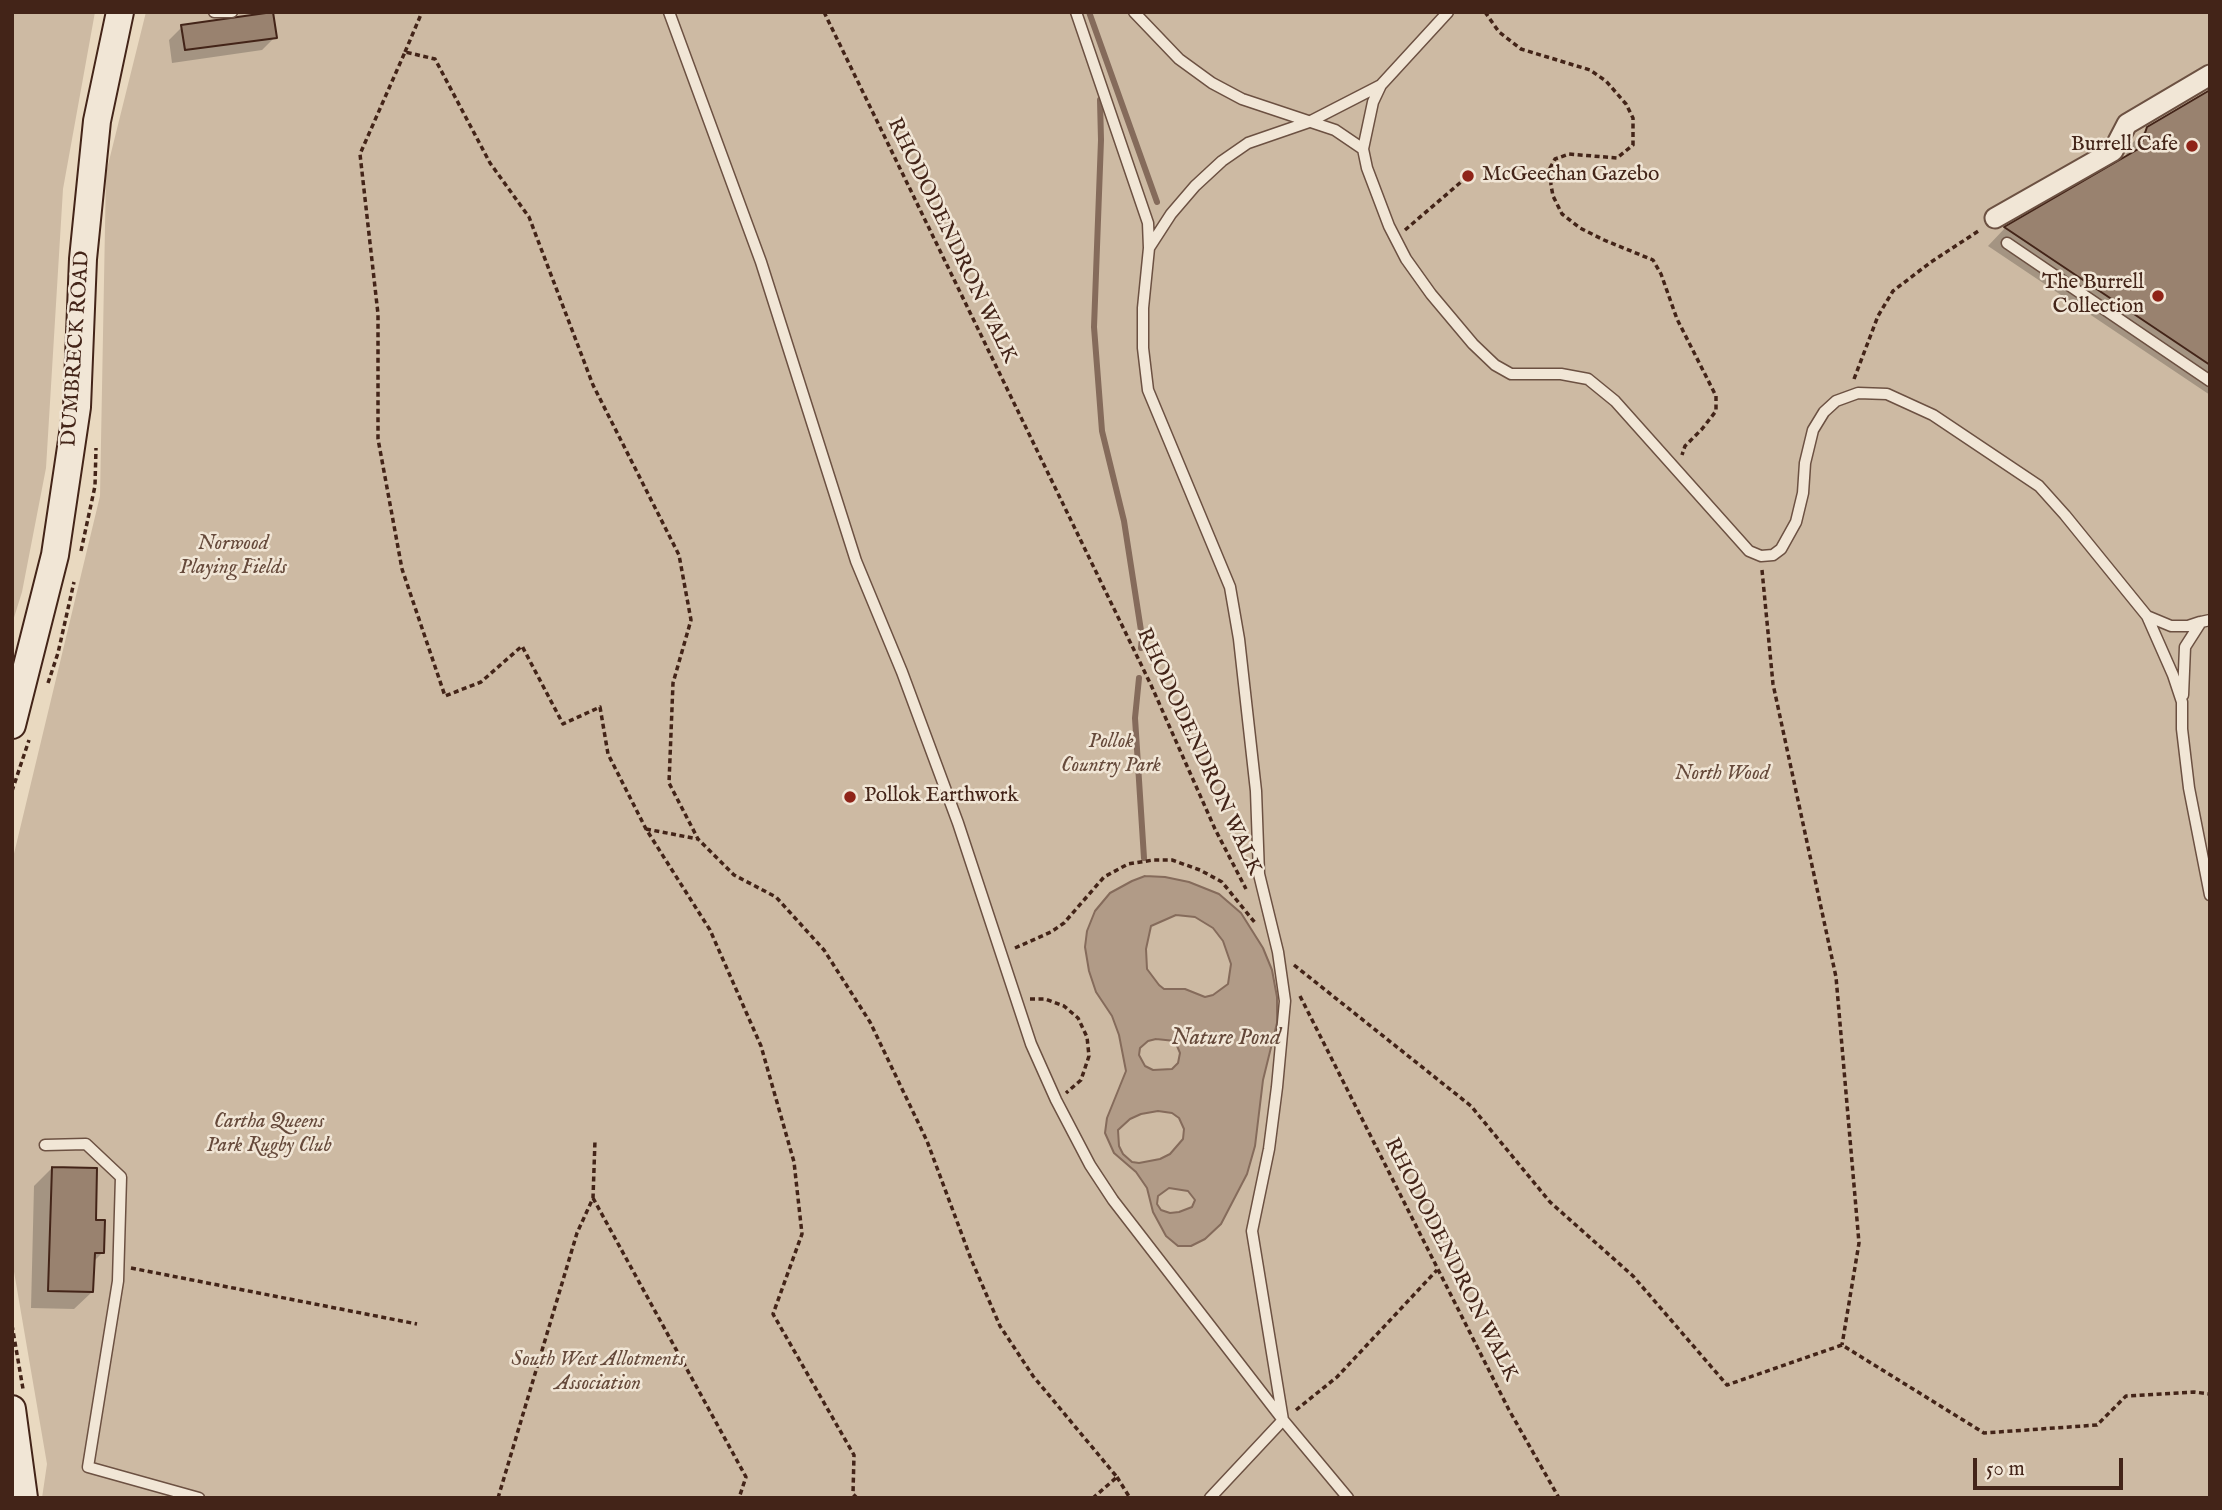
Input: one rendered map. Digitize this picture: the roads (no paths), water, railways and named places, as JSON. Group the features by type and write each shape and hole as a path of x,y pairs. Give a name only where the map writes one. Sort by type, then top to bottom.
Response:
{"main road":[{"name":"DUMBRECK ROAD","path":"12,725 27,674 57,542 77,407 83,259 97,121 120,12"},
{"path":"12,1409 24,1498"}],"street":[{"path":"1989,223 2113,151 2127,124 2210,75"}],"lane":[{"path":"214,12 232,12"},
{"path":"670,12 761,262 856,561 902,672 958,822 1031,1044 1056,1100 1090,1165 1113,1200 1283,1420 1348,1498"},
{"path":"1076,12 1148,223 1143,348 1148,390 1230,587 1239,639 1256,791 1259,874 1278,953 1285,1001 1266,1162 1252,1231 1283,1420"},
{"path":"1134,12 1178,59 1212,83 1242,99 1335,130 1363,149"},
{"path":"1448,12 1381,85 1373,102 1363,149 1367,168 1406,259 1431,294 1473,344 1495,365 1511,374 1561,374 1588,379 1615,401 1749,551 1761,556 1773,555 1781,549 1796,522 1813,430 1824,412 1836,401 1858,393 1887,394 1933,415 2039,486 2147,616 2182,702"},
{"path":"1149,248 1171,214 1222,160 1248,143 1309,122 1381,85"},
{"path":"2007,243 2210,382"},
{"path":"2147,616 2171,626 2188,626 2205,621"},
{"path":"2205,621 2185,647 2182,729 2189,788 2210,895"},
{"path":"45,1145 86,1144 121,1177 119,1266 89,1467 199,1498"},
{"path":"1210,1498 1283,1420"}],"water":[{"name":"Nature Pond","path":"1145,876 1165,877 1189,882 1219,894 1241,913 1263,948 1272,970 1277,997 1277,1023 1263,1080 1255,1146 1247,1174 1221,1224 1205,1239 1191,1246 1178,1246 1166,1236 1153,1212 1147,1188 1136,1172 1114,1153 1105,1133 1107,1118 1126,1071 1119,1035 1112,1016 1096,992 1085,947 1087,931 1095,911 1110,893","holes":["1176,915 1195,917 1213,928 1223,941 1231,964 1228,984 1213,995 1205,997 1185,989 1164,989 1147,969 1146,949 1151,926","1148,1041 1175,1041 1180,1053 1178,1063 1172,1069 1153,1070 1145,1066 1139,1055 1140,1048","1158,1111 1172,1113 1179,1118 1184,1129 1183,1139 1170,1154 1139,1163 1132,1162 1123,1154 1119,1146 1118,1130 1130,1119","1169,1188 1188,1191 1195,1200 1192,1207 1170,1213 1161,1210 1157,1204 1158,1196"]}],"waterway":[{"path":"1089,12 1157,202"},
{"path":"1100,100 1094,327 1102,431 1124,521 1142,637 1141,648"},
{"path":"1139,678 1135,718 1144,858"}],"place":[{"name":"Burrell Cafe","path":"2192,146"},
{"name":"McGeechan Gazebo","path":"1468,176"},
{"name":"The Burrell Collection","path":"2158,296"},
{"name":"Pollok Earthwork","path":"850,797"}],"park label":[{"name":"Norwood Playing Fields","path":"233,557"},
{"name":"Pollok Country Park","path":"1111,755"},
{"name":"North Wood","path":"1722,775"},
{"name":"Cartha Queens Park Rugby Club","path":"269,1135"},
{"name":"South West Allotments Association","path":"598,1373"}]}
